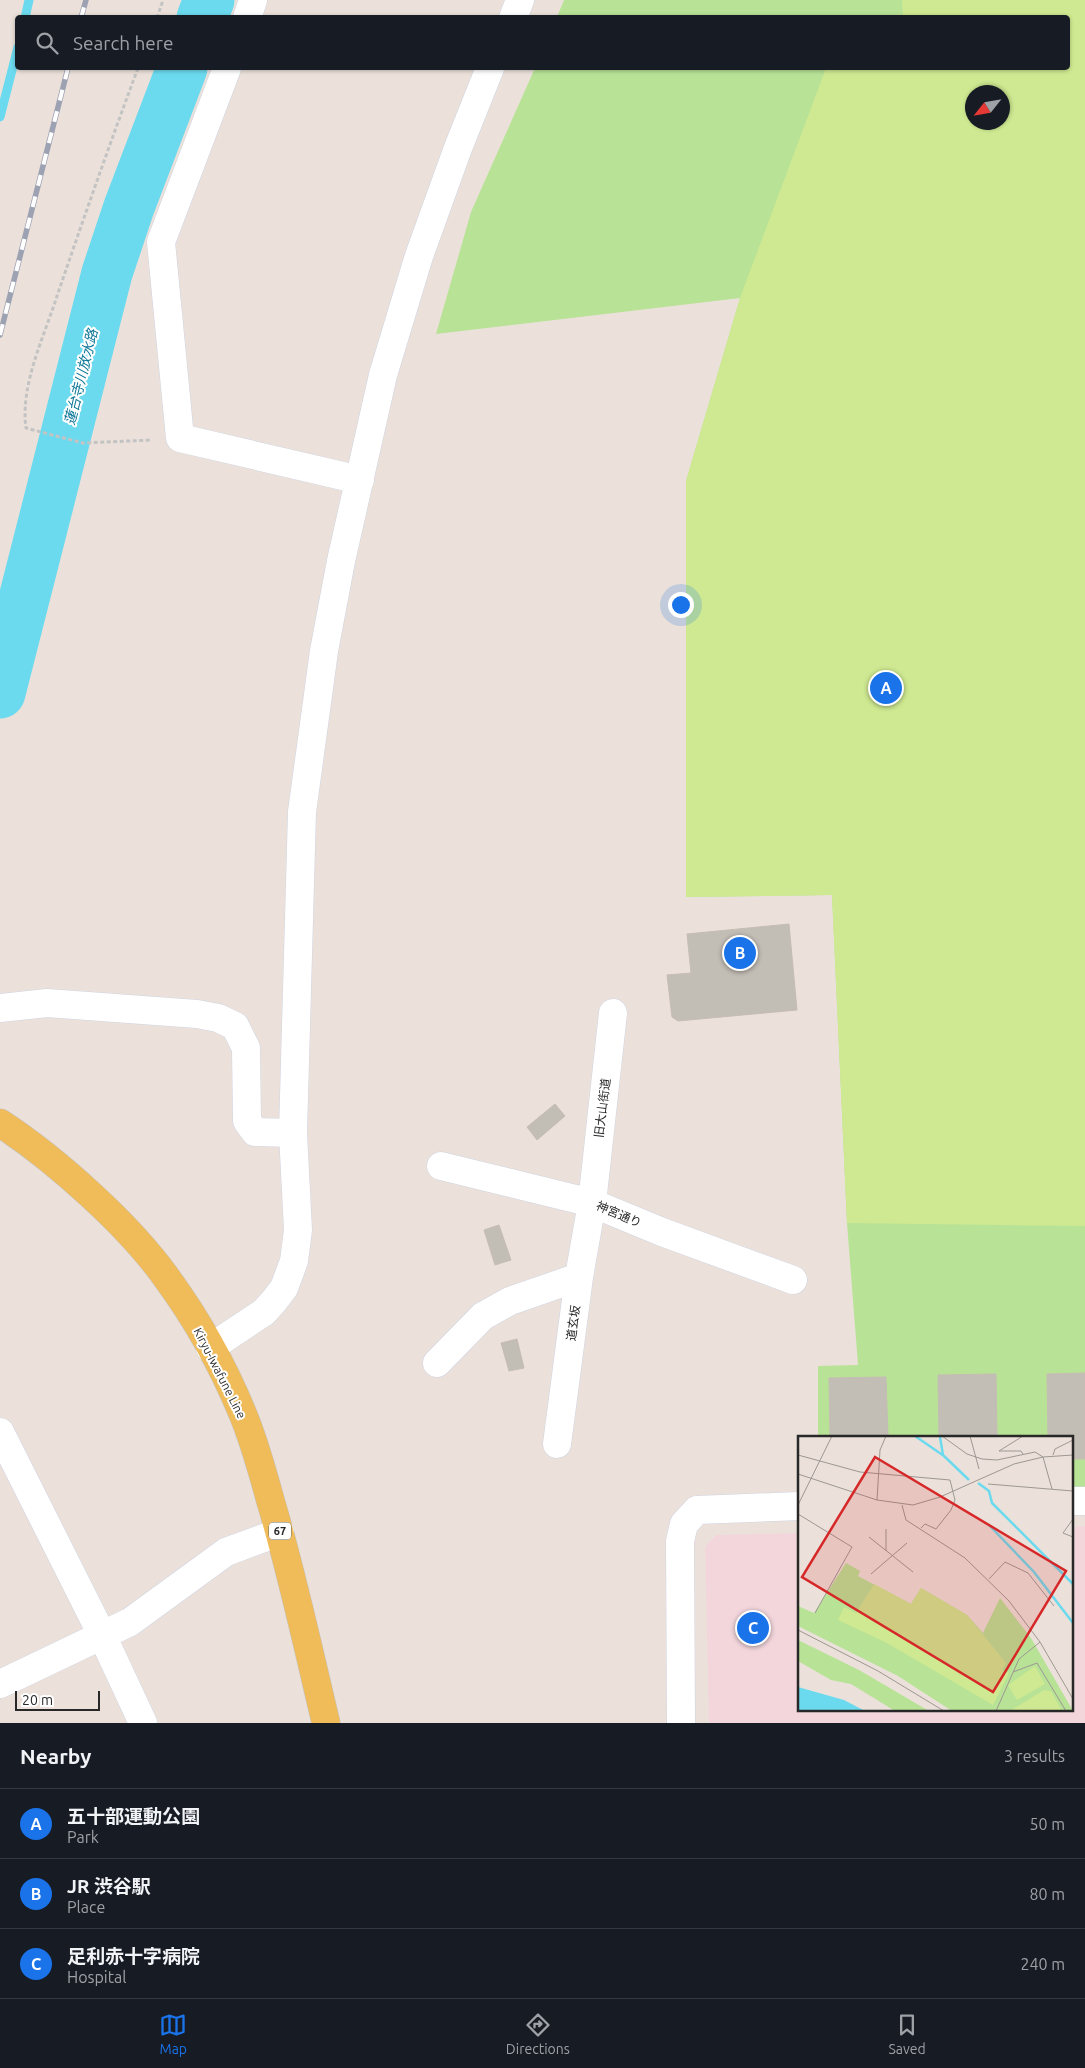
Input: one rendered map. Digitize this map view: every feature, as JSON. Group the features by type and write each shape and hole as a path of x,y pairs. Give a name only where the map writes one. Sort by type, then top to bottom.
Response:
{"main road":[{"name":"Kiryu-Iwafune Line","path":"3,1125 93,1198 132,1237 166,1277 210,1348 242,1412 280,1532 326,1723"}],"street":[{"path":"247,15 253,0"},
{"path":"513,15 520,0"},
{"path":"227,70 161,242 180,438 360,480"},
{"path":"210,1348 264,1312 284,1288 294,1261 298,1230 293,1133 302,812 324,651 341,561 383,375 419,256 458,148 489,70"},
{"path":"0,1008 47,1003 196,1014 218,1018 234,1026 246,1048 247,1121 256,1132 293,1133"},
{"name":"旧大山街道","path":"592,1203 612,1013"},
{"name":"神宮通り","path":"441,1166 592,1203 662,1232 793,1280"},
{"name":"道玄坂","path":"557,1444 579,1277 592,1203"},
{"path":"436,1363 483,1316 510,1301 579,1277"},
{"path":"0,1432 102,1635 143,1723"},
{"path":"1072,1501 1085,1501"},
{"path":"681,1723 680,1540 684,1524 697,1510 798,1506"},
{"path":"0,1684 130,1622 226,1552 280,1532"}],"path":[{"path":"158,15 163,0"},
{"path":"137,70 99,171 32,373 24,416 26,428 83,443 180,438"}],"shaded area":[{"path":"1085,1526 1085,1723 709,1723 705,1547 716,1535 798,1533 798,1710 1072,1710 1072,1527"}],"green space":[{"path":"564,0 1085,0 1085,1488 1072,1488 1072,1436 818,1436 818,1366 858,1365 847,1223 832,895 686,897 686,481 740,298 436,334 471,212 534,70 1070,70 1070,15 558,15"},
{"path":"902,0 1085,0 1085,1226 847,1223 832,895 686,897 686,481 740,298 825,70 1070,70 1070,15 903,15"}],"building":[{"path":"789,924 797,1010 678,1021 672,1017 667,975 691,973 687,934"},
{"path":"555,1104 565,1116 537,1140 527,1127"},
{"path":"499,1225 511,1260 495,1265 484,1230"},
{"path":"517,1339 524,1368 509,1371 501,1343"},
{"path":"1085,1373 1085,1459 1072,1459 1072,1436 1048,1436 1047,1374"},
{"path":"996,1374 997,1436 939,1436 938,1375"},
{"path":"886,1377 888,1436 830,1436 829,1378"}],"waterway":[{"path":"26,15 29,0"},
{"name":"蓮台寺川放水路","path":"203,15 209,0"},
{"path":"0,117 15,59"},
{"name":"蓮台寺川放水路","path":"0,693 107,273 129,207 181,70"}],"railway":[{"path":"82,15 86,0"},
{"path":"0,335 67,70"}],"place":[{"name":"五十部運動公園","path":"886,688"},
{"name":"JR 渋谷駅","path":"740,953"},
{"name":"足利赤十字病院","path":"753,1628"}]}
